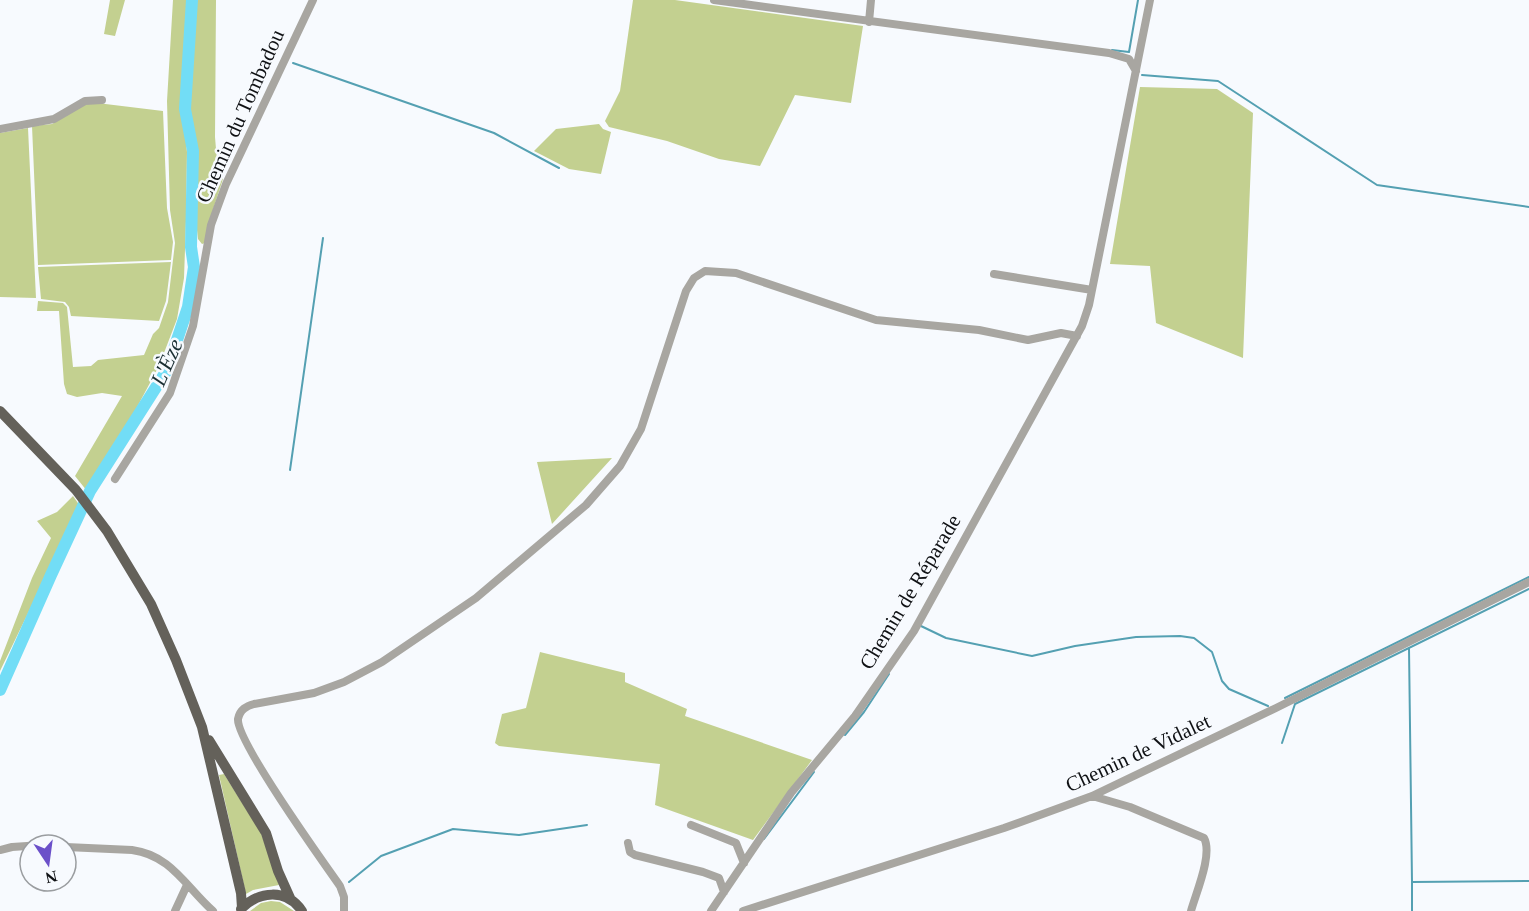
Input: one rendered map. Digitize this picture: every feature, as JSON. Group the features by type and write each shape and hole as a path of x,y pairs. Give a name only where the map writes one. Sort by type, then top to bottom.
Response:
{"main road":[{"path":"0,411 58,471 95,515 128,564 165,632 202,727 237,873 242,898 241,909"},
{"path":"202,727 266,833 278,871 291,900"},
{"path":"241,909 250,901 270,894 281,895 301,909"}],"street":[{"name":"Chemin du Tombadou","path":"115,479 170,393 193,326 211,225 231,173 313,0"},
{"path":"714,0 1109,53 1129,59 1136,71"},
{"path":"869,22 872,0"},
{"name":"Chemin de Réparade","path":"711,911 791,793 855,716 914,631 1082,326 1092,290 1150,0"},
{"path":"0,129 47,121 85,101 102,100"},
{"path":"344,911 344,897 340,886 291,815 253,752 239,726 240,713 247,706 254,704 326,689 382,662 476,598 586,505 620,466 641,429 686,291 694,278 705,271 736,273 876,320 979,330 1028,340 1061,333 1077,336"},
{"path":"994,274 1092,290"},
{"name":"Chemin de Vidalet","path":"743,911 1004,828 1092,796 1276,708 1529,582"},
{"path":"1092,796 1130,807 1204,838 1207,843 1207,855 1191,911"},
{"path":"691,825 736,843 744,862"},
{"path":"628,843 630,852 635,855 719,878 724,892"},
{"path":"0,850 18,847"},
{"path":"78,847 142,851 167,863 214,910"},
{"path":"175,911 187,885"},
{"path":"301,909 313,911"}],"green space":[{"path":"110,0 125,0 115,36 104,34"},
{"path":"173,0 187,0 183,111 187,152 186,221 184,278 177,319 159,366 128,424 87,491 75,476 122,396 102,393 77,397 67,394 64,384 59,311 37,311 38,301 63,303 67,307 73,367 91,366 98,360 144,355 153,334 159,328 168,302 175,243 170,210 167,101"},
{"path":"195,0 216,0 215,137 217,161 223,179 208,225 205,243 202,244 198,239 196,221 196,138 187,107"},
{"path":"633,0 675,0 863,26 851,103 795,95 760,166 719,159 667,141 609,127 605,121 620,91"},
{"path":"1140,87 1217,89 1253,113 1243,358 1156,323 1150,266 1110,264"},
{"path":"89,102 163,111 167,208 173,242 171,260 38,265 32,126 52,124"},
{"path":"599,124 603,129 611,132 601,174 569,169 534,151 556,129"},
{"path":"28,128 36,298 0,297 0,133"},
{"path":"171,262 166,301 159,321 71,316 65,302 41,299 38,267"},
{"path":"612,458 552,524 537,462"},
{"path":"73,496 80,506 0,671 0,661 32,578 51,538 37,521 57,512"},
{"path":"540,652 625,673 625,682 687,709 685,716 812,760 753,840 655,805 660,764 499,746 495,743 502,714 526,708"},
{"path":"224,774 261,833 279,885 253,890 246,894 219,775"},
{"path":"280,902 294,911 250,911 261,903"}],"waterway":[{"name":"L'Èze","path":"0,690 90,491 167,370 188,307 194,267 191,247 193,151 185,109 192,0"},
{"path":"1112,50 1129,52 1138,0"},
{"path":"293,63 494,133 559,168"},
{"path":"1142,75 1218,81 1377,185 1529,207"},
{"path":"290,470 323,238"},
{"path":"1285,698 1529,577"},
{"path":"1282,743 1295,704 1529,589"},
{"path":"921,626 946,638 1032,656 1075,646 1136,637 1194,638 1212,652 1222,681 1229,689 1268,706"},
{"path":"1409,648 1412,882 1529,881"},
{"path":"845,735 864,712 889,674"},
{"path":"764,839 814,772"},
{"path":"349,882 381,856 453,829 519,835 587,825"},
{"path":"1412,882 1412,911"}]}
